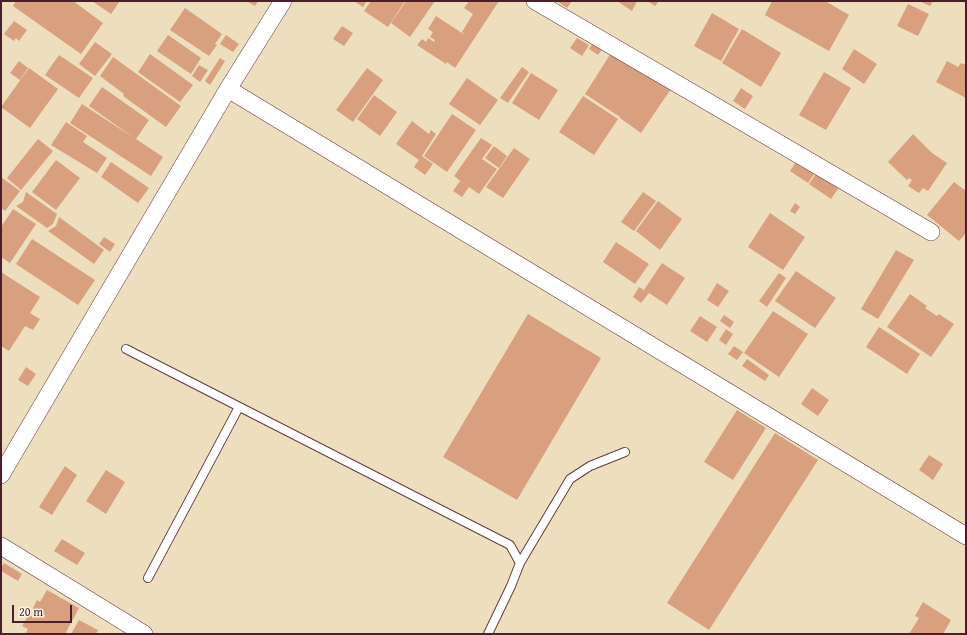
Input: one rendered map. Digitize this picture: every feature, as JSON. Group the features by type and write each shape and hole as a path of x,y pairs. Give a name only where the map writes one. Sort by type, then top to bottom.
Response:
{"street":[{"path":"1,475 228,90 283,1"},
{"path":"535,1 931,232"},
{"path":"228,90 966,536"},
{"path":"1,546 144,634"}],"lane":[{"path":"126,349 510,545 520,563"},
{"path":"148,578 239,407"},
{"path":"488,634 511,586 520,563 570,479 590,466 625,452"}],"building":[{"path":"16,1 73,1 103,23 81,54 13,6"},
{"path":"92,1 120,1 111,14"},
{"path":"246,1 258,1 255,6"},
{"path":"354,1 367,1 363,7"},
{"path":"371,1 405,1 388,27 364,11"},
{"path":"406,1 435,1 410,37 391,23"},
{"path":"469,1 499,1 455,68 447,62 446,64 417,45 422,39 426,42 428,38 434,42 435,40 430,37 433,32 428,29 436,16 465,35 462,32 473,14 464,8"},
{"path":"557,1 572,1 567,8"},
{"path":"617,1 637,1 632,11"},
{"path":"647,1 659,1 655,6"},
{"path":"772,1 825,1 849,15 829,51 765,15"},
{"path":"919,1 933,1 930,6"},
{"path":"908,4 929,14 918,36 897,26"},
{"path":"185,8 222,34 215,44 217,45 209,56 170,30"},
{"path":"712,13 739,29 721,61 694,46"},
{"path":"14,21 27,30 19,41 16,38 14,41 4,34"},
{"path":"342,26 353,33 344,46 333,39"},
{"path":"742,29 781,53 761,87 722,63"},
{"path":"168,35 201,58 191,74 157,51"},
{"path":"226,35 239,44 233,52 220,44"},
{"path":"577,38 589,45 582,56 570,48"},
{"path":"594,41 604,47 598,55 589,49"},
{"path":"95,42 112,54 95,76 79,64"},
{"path":"854,49 877,64 864,84 842,69"},
{"path":"611,53 673,86 641,133 585,94"},
{"path":"150,54 193,85 180,102 138,72"},
{"path":"59,55 93,78 79,98 45,75"},
{"path":"113,57 181,106 166,127 123,96 124,94 100,76"},
{"path":"220,58 225,61 210,85 205,81"},
{"path":"19,61 28,68 20,80 10,73"},
{"path":"947,61 958,67 961,63 966,65 966,98 936,82"},
{"path":"199,65 208,70 200,82 192,76"},
{"path":"522,67 529,72 508,103 500,98"},
{"path":"29,68 58,89 30,128 1,107"},
{"path":"367,68 383,80 353,122 336,110"},
{"path":"824,72 851,88 826,130 799,115"},
{"path":"531,73 558,90 539,120 512,103"},
{"path":"467,78 498,100 480,125 449,104"},
{"path":"102,87 149,120 136,139 163,157 151,176 70,123 82,104 134,138 89,106"},
{"path":"741,88 753,96 745,109 733,101"},
{"path":"374,95 397,112 380,136 357,119"},
{"path":"583,96 618,119 594,155 559,132"},
{"path":"452,114 476,130 447,172 424,156"},
{"path":"412,121 429,134 431,130 436,134 422,156 433,164 425,175 414,167 419,160 396,144"},
{"path":"66,122 87,136 83,142 107,158 97,173 51,145"},
{"path":"913,134 932,153 947,163 928,191 923,188 919,193 908,186 912,180 909,178 907,180 888,162"},
{"path":"481,138 492,145 482,159 497,169 479,194 469,187 462,197 453,191 460,181 467,186 454,176"},
{"path":"38,139 53,151 21,190 7,178"},
{"path":"494,146 507,156 499,168 485,158"},
{"path":"514,148 530,159 503,198 486,187"},
{"path":"799,158 817,170 808,183 790,171"},
{"path":"56,160 80,178 56,210 32,192"},
{"path":"111,162 149,188 138,203 101,177"},
{"path":"818,171 840,186 831,199 809,184"},
{"path":"1,177 20,191 5,211 1,208"},
{"path":"954,182 966,191 966,233 959,241 927,215"},
{"path":"26,192 57,214 53,224 47,228 16,206 23,202"},
{"path":"643,192 656,201 634,231 621,222"},
{"path":"658,201 682,219 660,250 636,231"},
{"path":"795,203 800,207 795,214 790,211"},
{"path":"13,209 36,224 10,263 1,257 1,227"},
{"path":"770,213 805,237 783,270 748,247"},
{"path":"59,217 104,250 94,264 48,231 56,226"},
{"path":"104,237 115,244 110,252 99,244"},
{"path":"32,239 95,280 78,305 16,264"},
{"path":"616,242 649,264 635,284 603,262"},
{"path":"896,250 914,260 878,319 861,309"},
{"path":"662,263 685,278 667,305 649,293 641,303 633,297 639,287 644,290"},
{"path":"796,271 836,298 815,328 775,301"},
{"path":"1,272 40,297 30,313 40,319 33,330 25,326 9,351 1,346"},
{"path":"779,273 786,278 767,307 759,301"},
{"path":"717,283 729,291 718,307 707,300"},
{"path":"910,294 927,306 925,308 937,316 939,314 954,324 931,357 887,327"},
{"path":"773,311 808,334 779,377 744,353"},
{"path":"528,314 601,358 517,500 443,457"},
{"path":"724,315 734,322 730,328 720,321"},
{"path":"700,316 717,327 707,342 690,331"},
{"path":"879,327 920,354 907,374 866,347"},
{"path":"726,329 733,334 726,345 719,340"},
{"path":"734,346 743,352 737,360 728,354"},
{"path":"747,359 769,375 765,381 742,366"},
{"path":"26,367 36,374 28,386 18,380"},
{"path":"812,388 829,400 818,416 801,404"},
{"path":"737,410 766,428 733,480 704,462"},
{"path":"775,433 818,460 709,630 667,603"},
{"path":"929,455 943,464 933,480 919,470"},
{"path":"65,466 77,475 52,515 39,507"},
{"path":"106,470 125,482 106,514 86,501"},
{"path":"62,539 85,553 77,565 54,551"},
{"path":"4,563 22,574 18,581 1,571"},
{"path":"47,590 79,608 65,634 25,634 28,629 22,626 29,614 33,617 35,614 31,612 37,600 40,602"},
{"path":"923,602 951,620 943,634 909,634 919,618 915,616"},
{"path":"79,620 98,630 96,634 71,634"}]}
